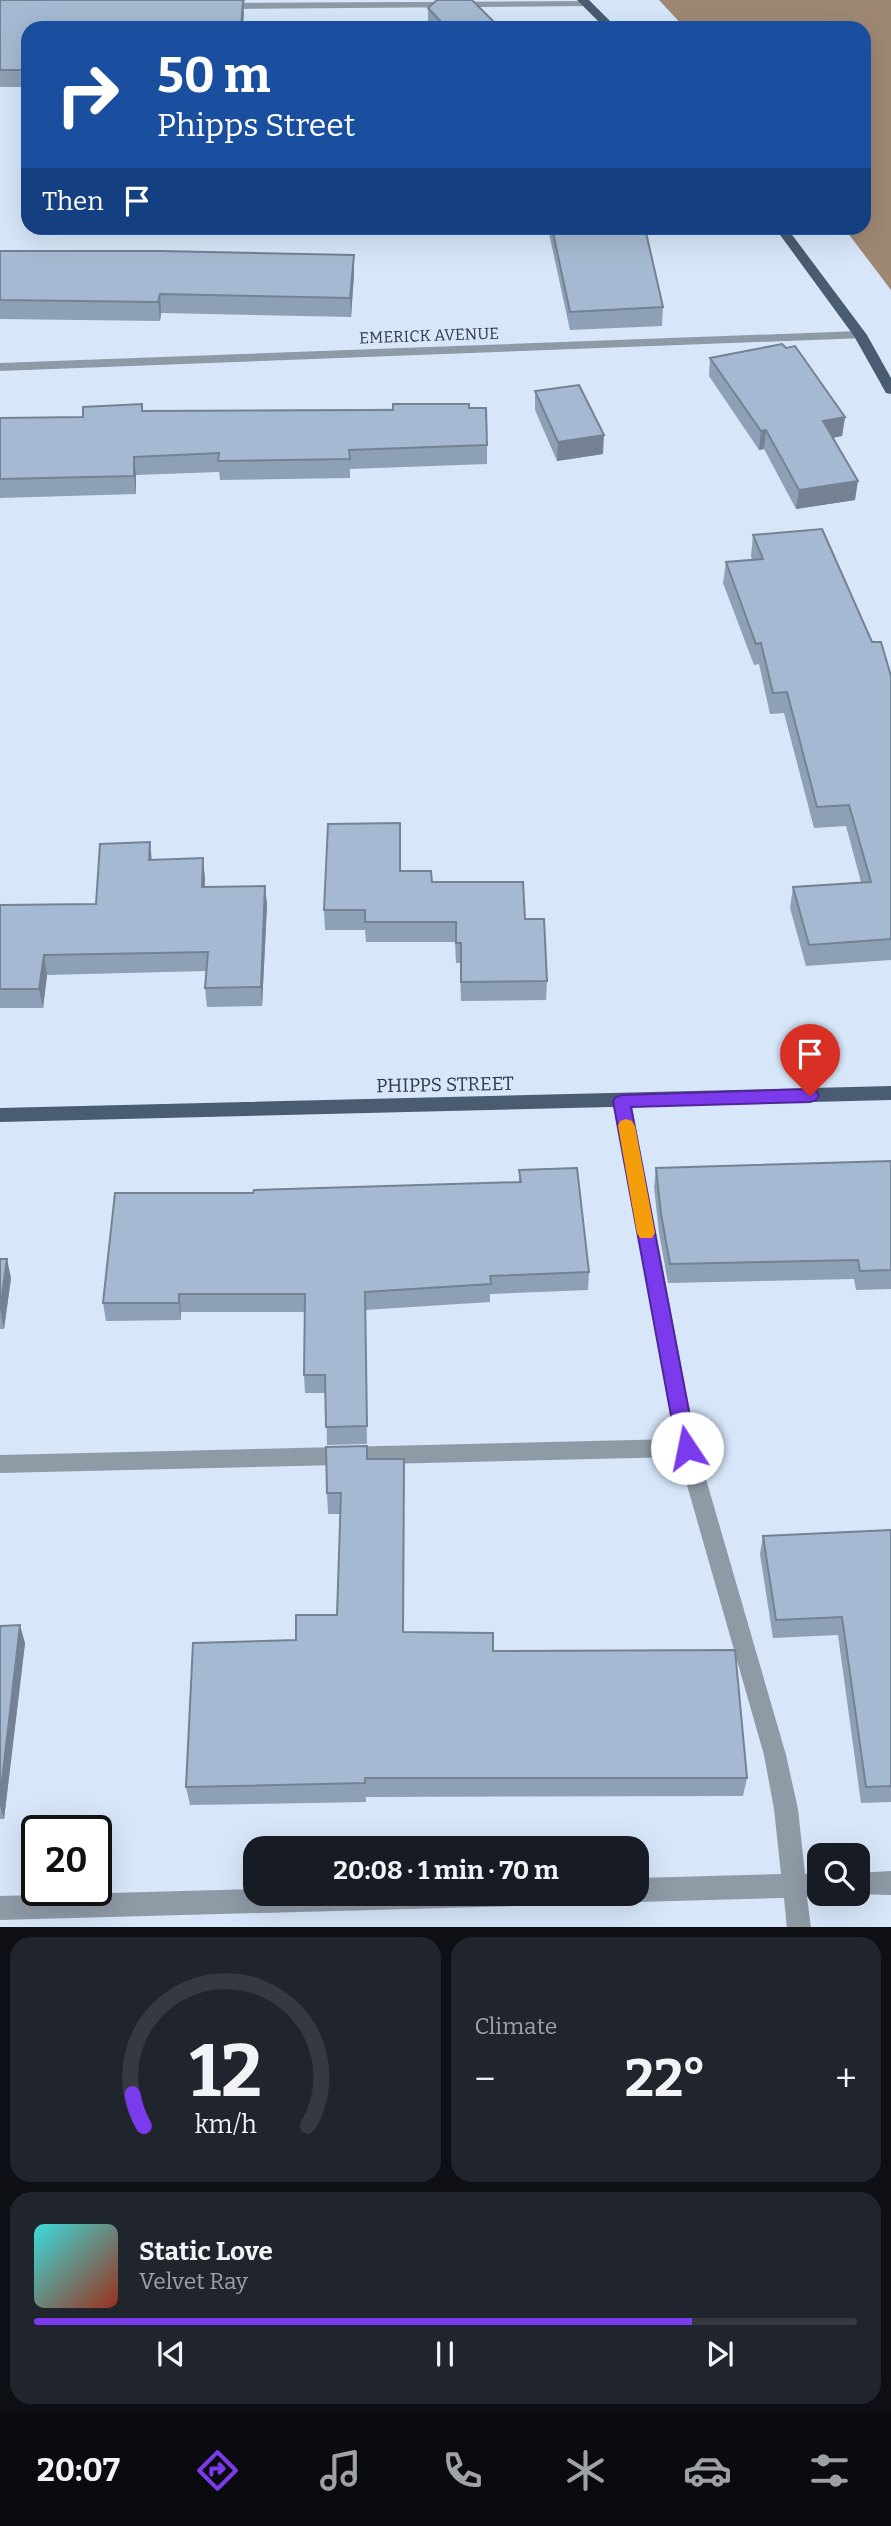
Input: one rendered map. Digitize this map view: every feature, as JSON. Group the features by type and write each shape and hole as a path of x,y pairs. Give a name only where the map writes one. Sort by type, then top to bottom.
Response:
{"main road":[{"path":"585,2 604,21"},
{"path":"786,235 860,335 891,390"},
{"name":"PHIPPS STREET","path":"0,1115 891,1093"}],"street":[{"path":"201,7 585,2"},
{"name":"EMERICK AVENUE","path":"0,367 130,365 860,335"},
{"path":"622,1101 687,1448 775,1755 786,1810 807,1885 799,1927"},
{"path":"0,1464 687,1448"},
{"path":"870,1884 891,1883"},
{"path":"649,1890 807,1885"},
{"path":"0,1909 243,1902"}],"shaded area":[{"path":"659,0 891,0 891,290 849,235 871,235 871,21 678,21"}],"building":[{"path":"0,0 243,0 242,21 21,21 21,70 0,70"},
{"path":"437,0 472,0 493,21 440,21 428,8"},
{"path":"554,235 647,235 663,307 570,312"},
{"path":"0,251 354,255 350,298 160,294 158,302 0,300"},
{"path":"782,344 786,348 795,346 845,417 823,421 858,481 799,490 766,430 761,431 710,358"},
{"path":"579,385 604,435 558,442 535,391"},
{"path":"142,404 142,411 393,410 393,404 469,404 469,408 486,408 487,445 349,450 350,459 218,461 219,453 134,457 134,476 0,479 0,418 83,417 83,407"},
{"path":"822,529 872,642 881,642 891,676 891,939 809,945 793,887 871,882 849,805 817,807 787,692 773,693 761,643 756,644 726,562 763,559 753,535"},
{"path":"400,823 400,871 431,871 432,882 523,882 525,919 544,919 547,981 461,982 461,943 456,943 456,922 365,922 365,910 324,910 328,824"},
{"path":"150,842 149,860 203,858 202,887 265,886 261,987 205,988 208,952 44,955 39,989 0,989 0,905 96,904 100,844"},
{"path":"891,1161 891,1270 860,1271 858,1260 670,1264 656,1168"},
{"path":"577,1168 589,1272 490,1276 491,1284 365,1292 367,1426 326,1427 325,1375 304,1375 305,1294 179,1294 179,1303 103,1303 115,1193 253,1193 254,1190 521,1182 519,1170"},
{"path":"0,1259 7,1259 0,1309"},
{"path":"367,1446 367,1459 404,1459 403,1632 493,1633 493,1651 735,1650 747,1778 365,1778 365,1783 186,1787 193,1643 296,1640 296,1615 337,1615 341,1493 327,1493 326,1447"},
{"path":"891,1530 891,1786 866,1787 842,1617 776,1620 763,1536"},
{"path":"20,1625 0,1798 0,1626"}],"slow traffic":[{"path":"626,1126 646,1233"}],"route":[{"path":"687,1448 622,1101 810,1096"}]}
